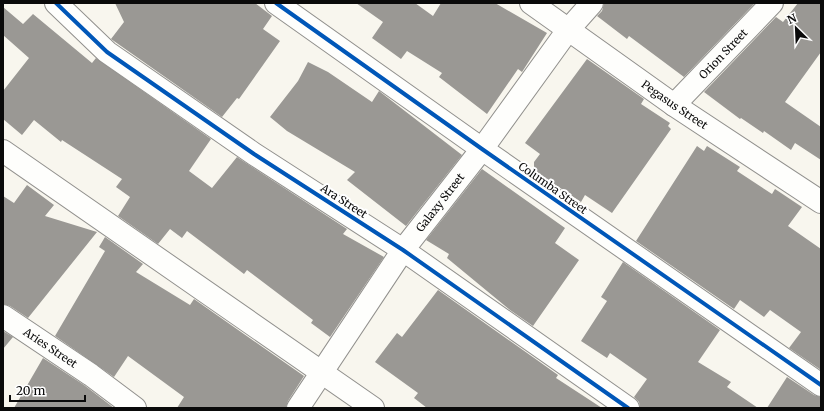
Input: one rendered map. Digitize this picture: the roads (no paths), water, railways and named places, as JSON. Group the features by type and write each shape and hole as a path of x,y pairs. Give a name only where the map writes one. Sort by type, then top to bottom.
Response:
{"street":[{"name":"Ara Street","path":"56,3 107,52 254,154 403,250 628,408"},
{"name":"Columba Street","path":"276,3 482,149 821,385"},
{"name":"Pegasus Street","path":"531,3 674,105 821,202"},
{"name":"Galaxy Street","path":"298,408 403,250 482,149 568,30 592,3"},
{"name":"Orion Street","path":"674,105 772,3"},
{"path":"3,151 320,373 373,408"},
{"name":"Aries Street","path":"3,316 91,375 135,408"}]}
